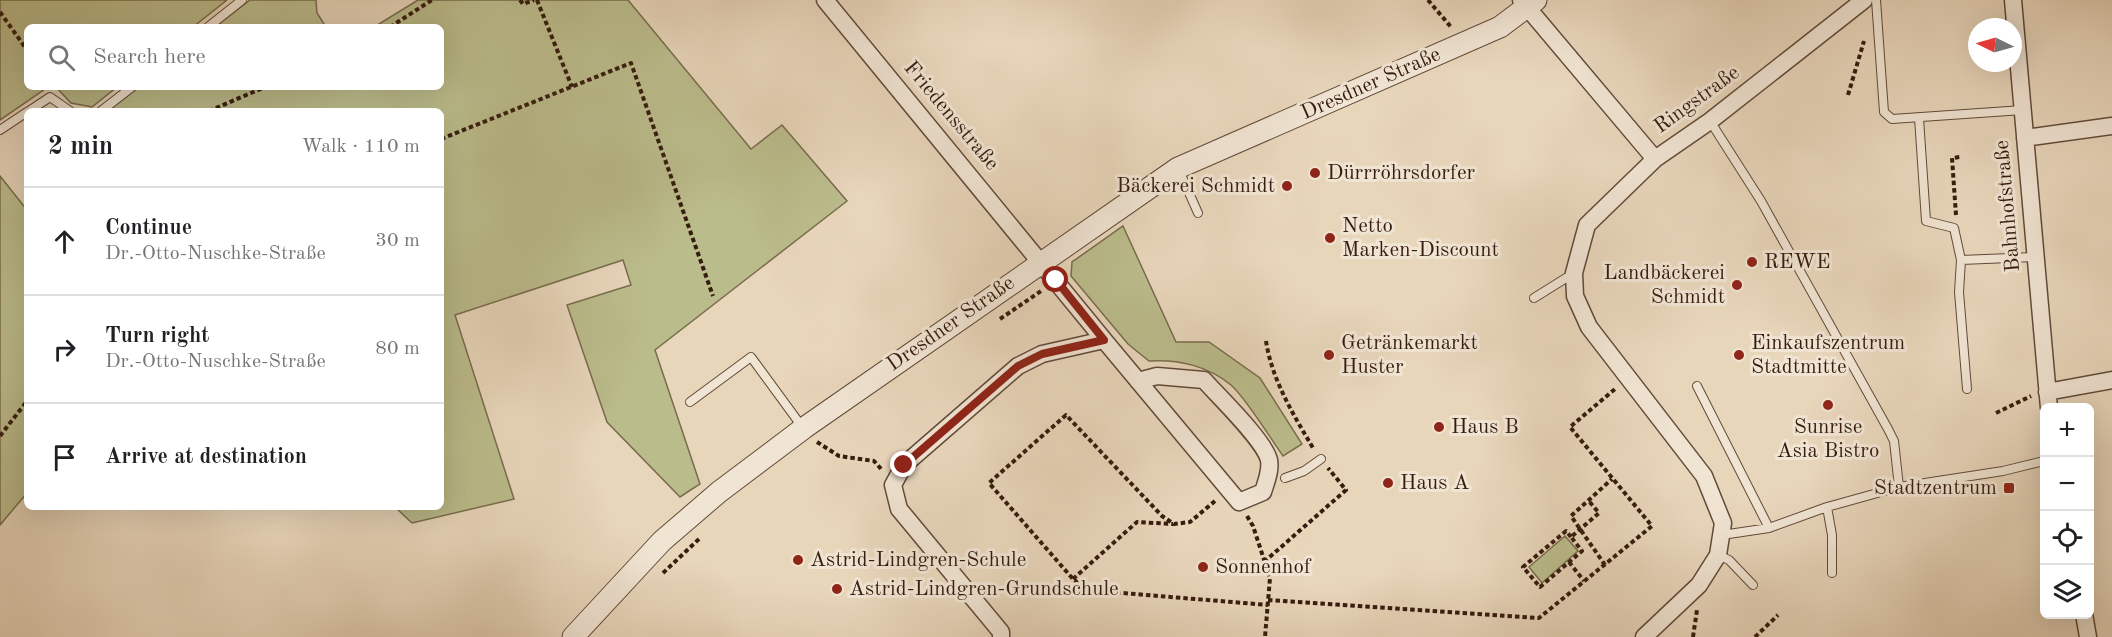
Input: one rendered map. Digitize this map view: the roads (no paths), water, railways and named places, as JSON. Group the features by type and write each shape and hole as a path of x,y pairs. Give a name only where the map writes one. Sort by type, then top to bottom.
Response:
{"street":[{"name":"Friedensstraße","path":"825,0 1104,340 1138,381 1234,496 1263,492 1269,474 1269,460 1258,442 1204,380 1157,376 1138,381"},
{"name":"Ringstraße","path":"1528,3 1655,159 1710,121 1864,0"},
{"name":"Bahnhofstraße","path":"2013,0 2048,400"},
{"name":"Dresdner Straße","path":"573,637 662,541 719,492 811,436 1041,261 1178,168 1500,27 1528,3"},
{"path":"2025,138 2112,126"},
{"path":"1644,637 1699,585 1718,555 1722,534 1721,516 1704,476 1589,327 1575,296 1574,273 1587,225 1655,159"},
{"path":"1000,637 1001,632 899,509 893,485 904,465 1018,366 1042,354 1104,340"},
{"path":"2048,400 2112,380"},
{"path":"2085,619 2088,637"}],"lane":[{"path":"212,24 242,0"},
{"path":"1875,0 1884,112 1892,119 2023,110"},
{"path":"105,108 128,90"},
{"path":"34,108 50,97 66,108"},
{"path":"0,130 24,115"},
{"path":"1919,118 1926,221 1954,228 1961,260 1959,292 1967,389"},
{"path":"1710,121 1761,201 1888,429 1894,441 1899,487"},
{"path":"1178,168 1198,213"},
{"path":"1961,260 2034,257"},
{"path":"1534,298 1574,273"},
{"path":"690,402 751,357 811,436"},
{"path":"1697,386 1769,528"},
{"path":"1285,478 1304,471 1321,459"},
{"path":"1722,534 1769,528 1827,507 1899,487 2004,471 2040,462"},
{"path":"1827,507 1832,535 1832,573"},
{"path":"1718,555 1729,560 1753,585"}],"place":[{"name":"Dürrröhrsdorfer","path":"1315,173"},
{"name":"Bäckerei Schmidt","path":"1287,186"},
{"name":"Netto Marken-Discount","path":"1330,238"},
{"name":"REWE","path":"1752,262"},
{"name":"Landbäckerei Schmidt","path":"1737,285"},
{"name":"Getränkemarkt Huster","path":"1329,355"},
{"name":"Einkaufszentrum Stadtmitte","path":"1739,355"},
{"name":"Sunrise Asia Bistro","path":"1828,405"},
{"name":"Haus B","path":"1439,427"},
{"name":"Haus A","path":"1388,483"},
{"name":"Stadtzentrum","path":"2009,488"},
{"name":"Astrid-Lindgren-Schule","path":"798,560"},
{"name":"Sonnenhof","path":"1203,567"},
{"name":"Astrid-Lindgren-Grundschule","path":"837,589"}]}
